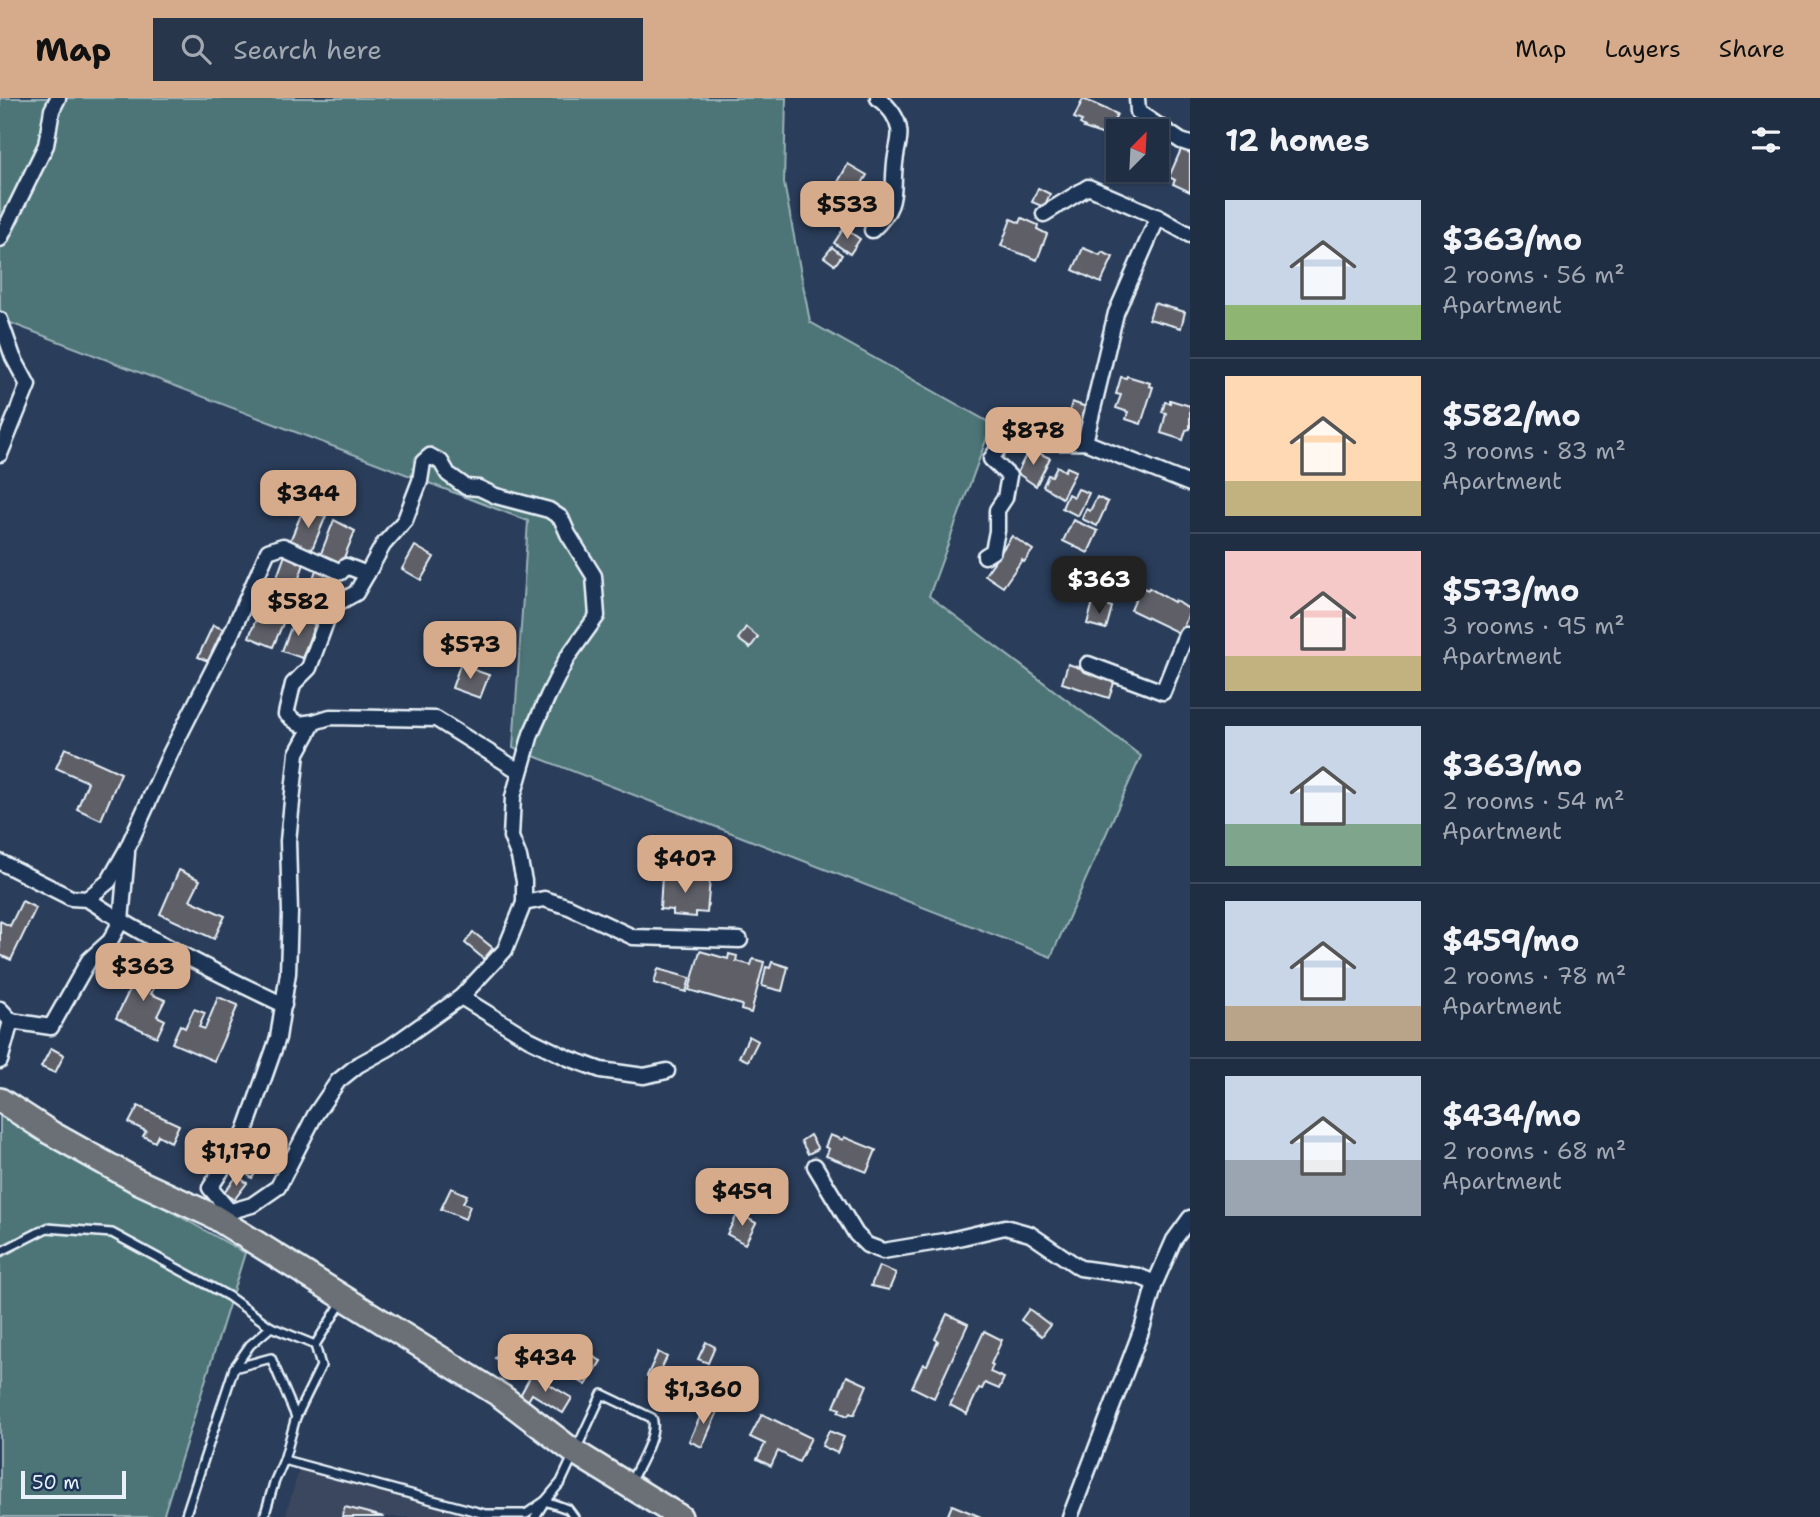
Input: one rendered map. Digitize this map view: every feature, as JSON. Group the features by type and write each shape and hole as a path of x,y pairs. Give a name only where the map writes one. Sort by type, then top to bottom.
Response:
{"main road":[{"path":"0,1100 51,1133 137,1181 222,1214 344,1298 501,1396 573,1451 674,1515"}],"street":[{"path":"0,239 46,145 52,110 58,98"},
{"path":"872,230 883,220 894,201 895,159 900,130 890,108 878,98"},
{"path":"1137,98 1138,113 1190,144"},
{"path":"1044,214 1088,187 1158,217 1190,235"},
{"path":"1086,442 1116,313 1158,217"},
{"path":"0,320 13,357 28,385 0,454"},
{"path":"985,556 993,551 998,531 997,510 1005,498 1009,476 991,459 1002,443 1086,442 1190,484"},
{"path":"314,722 297,753 288,841 290,913 284,1005 278,1038 243,1137 210,1188 222,1214 252,1205 278,1187 316,1115 338,1081 461,996 505,950 524,903 524,881 511,837 513,797 531,734 566,658 597,616 594,576 561,518 549,510 496,496 479,488 466,487 430,456 423,463 420,481 405,520 383,545 356,593 336,604 330,611 309,668 293,684 286,714 299,724 330,717 436,719 519,771"},
{"path":"87,899 109,881 127,849 232,632 268,551 283,546 341,572 346,566 367,574"},
{"path":"1088,664 1163,692 1186,635 1190,635"},
{"path":"0,1009 11,1021 51,1027 89,960 110,941 121,921 127,849"},
{"path":"0,862 71,898 87,899 202,966 284,1005"},
{"path":"524,903 544,899 569,907 633,937 740,940"},
{"path":"461,996 529,1040 568,1058 601,1070 644,1076 667,1071"},
{"path":"0,1061 11,1021"},
{"path":"815,1166 856,1234 867,1245 883,1251 950,1240 1005,1227 1030,1234 1080,1268 1129,1275 1155,1283"},
{"path":"1070,1517 1143,1326 1155,1283 1174,1240 1190,1218"}],"lane":[{"path":"0,1252 47,1228 112,1233 228,1296 271,1327 315,1345"},
{"path":"264,1517 296,1417 321,1366 315,1345 344,1298"},
{"path":"185,1517 234,1368 250,1345 271,1327"},
{"path":"234,1368 271,1358 296,1417"},
{"path":"535,1517 561,1482 573,1451 603,1394 652,1418 654,1423 652,1435 629,1485"},
{"path":"284,1460 485,1516 526,1514 545,1501"},
{"path":"545,1501 568,1509 573,1517"}],"shaded area":[{"path":"299,1470 464,1513 468,1517 285,1517"}],"green space":[{"path":"0,98 786,98 784,183 810,322 992,424 929,596 1141,756 1051,957 513,748 528,521 0,319"},
{"path":"0,1116 245,1253 163,1517 0,1517"}],"building":[{"path":"1083,99 1117,114 1115,119 1106,119 1106,136 1084,128 1080,124 1082,121 1074,118"},
{"path":"1182,147 1190,151 1190,192 1173,184 1175,180 1169,177"},
{"path":"848,164 867,175 857,192 838,182"},
{"path":"1038,188 1050,194 1044,207 1032,202"},
{"path":"1022,218 1038,225 1037,229 1047,234 1037,260 1001,246 1011,219 1020,223"},
{"path":"844,228 860,239 850,254 834,243"},
{"path":"832,247 842,255 835,265 824,257"},
{"path":"1083,248 1113,257 1101,283 1073,270"},
{"path":"1154,303 1185,312 1181,328 1149,319"},
{"path":"1127,376 1150,383 1149,386 1153,387 1141,424 1126,419 1128,412 1116,408 1121,395 1116,394 1121,377"},
{"path":"1170,400 1190,406 1190,429 1186,430 1183,440 1161,433 1166,413 1162,412 1165,402 1170,403"},
{"path":"1072,402 1089,408 1085,422 1068,416"},
{"path":"1029,449 1050,458 1036,486 1017,473"},
{"path":"1057,466 1065,471 1067,467 1076,471 1062,498 1043,486 1048,475 1052,476"},
{"path":"1078,489 1089,493 1078,516 1062,508 1068,494 1074,497"},
{"path":"1097,497 1108,502 1097,526 1082,519 1086,509 1090,511"},
{"path":"303,510 326,516 310,554 300,549 302,546 290,541"},
{"path":"334,520 355,531 341,565 320,556"},
{"path":"1073,520 1098,531 1088,553 1063,541"},
{"path":"1012,536 1033,550 1024,562 1022,560 1003,587 985,575"},
{"path":"415,546 434,557 421,580 402,569"},
{"path":"285,555 305,561 293,595 273,588"},
{"path":"317,567 334,573 323,607 305,602"},
{"path":"1141,587 1148,590 1149,588 1174,602 1175,600 1190,610 1181,634 1131,610"},
{"path":"264,599 289,609 273,647 249,637"},
{"path":"1093,602 1112,607 1106,629 1087,624"},
{"path":"295,617 315,624 302,658 282,651"},
{"path":"213,625 223,629 208,661 198,657"},
{"path":"746,627 758,637 750,648 738,639"},
{"path":"1068,664 1115,680 1109,698 1062,683"},
{"path":"460,665 489,675 480,698 452,688"},
{"path":"65,748 121,773 101,820 77,809 88,782 56,768"},
{"path":"179,870 200,880 190,900 225,916 214,939 160,914"},
{"path":"662,875 710,879 707,913 696,912 696,917 673,915 673,910 660,909"},
{"path":"22,901 36,908 11,960 0,955 0,921 10,926"},
{"path":"473,932 493,948 484,959 465,943"},
{"path":"700,951 728,959 729,954 737,956 736,961 751,965 753,959 764,962 751,1013 741,1010 742,1005 689,990"},
{"path":"772,962 788,967 782,991 762,986 766,967 770,968"},
{"path":"142,964 161,973 151,994 165,1000 157,1016 165,1020 157,1037 116,1018"},
{"path":"658,969 690,978 686,992 654,983"},
{"path":"218,997 238,1005 214,1061 172,1043 180,1025 185,1028 194,1009 205,1013 199,1027 205,1029"},
{"path":"749,1036 758,1041 748,1061 739,1057"},
{"path":"51,1048 64,1055 55,1073 41,1067"},
{"path":"138,1106 179,1125 171,1142 158,1135 155,1142 143,1136 146,1131 129,1123"},
{"path":"810,1135 818,1149 808,1154 801,1141"},
{"path":"830,1135 843,1140 844,1137 876,1150 867,1172 826,1156 829,1149 825,1147"},
{"path":"249,1158 260,1166 252,1178 241,1170"},
{"path":"237,1176 247,1183 234,1200 224,1193"},
{"path":"451,1188 467,1195 463,1203 470,1206 465,1219 441,1209"},
{"path":"738,1213 756,1223 745,1244 727,1234"},
{"path":"879,1266 896,1273 889,1290 871,1286"},
{"path":"1029,1309 1050,1325 1042,1336 1021,1320"},
{"path":"947,1314 968,1324 934,1398 912,1387 923,1364 927,1365"},
{"path":"984,1331 1002,1340 990,1372 1004,1378 999,1389 985,1383 982,1389 979,1388 967,1414 950,1405"},
{"path":"706,1342 715,1347 708,1363 698,1359"},
{"path":"572,1344 601,1361 586,1385 574,1378 582,1365 565,1355"},
{"path":"499,1352 520,1363 517,1369 495,1358"},
{"path":"658,1352 667,1357 656,1380 647,1376"},
{"path":"532,1374 572,1398 563,1413 532,1394 526,1404 518,1399"},
{"path":"847,1376 867,1385 854,1415 850,1413 848,1416 834,1407"},
{"path":"705,1406 718,1411 702,1447 689,1441"},
{"path":"762,1414 811,1438 799,1462 778,1451 771,1466 757,1459 765,1444 750,1437"},
{"path":"829,1431 844,1437 837,1453 822,1446"},
{"path":"952,1505 981,1517 947,1517"},
{"path":"345,1507 384,1517 342,1517"}]}
